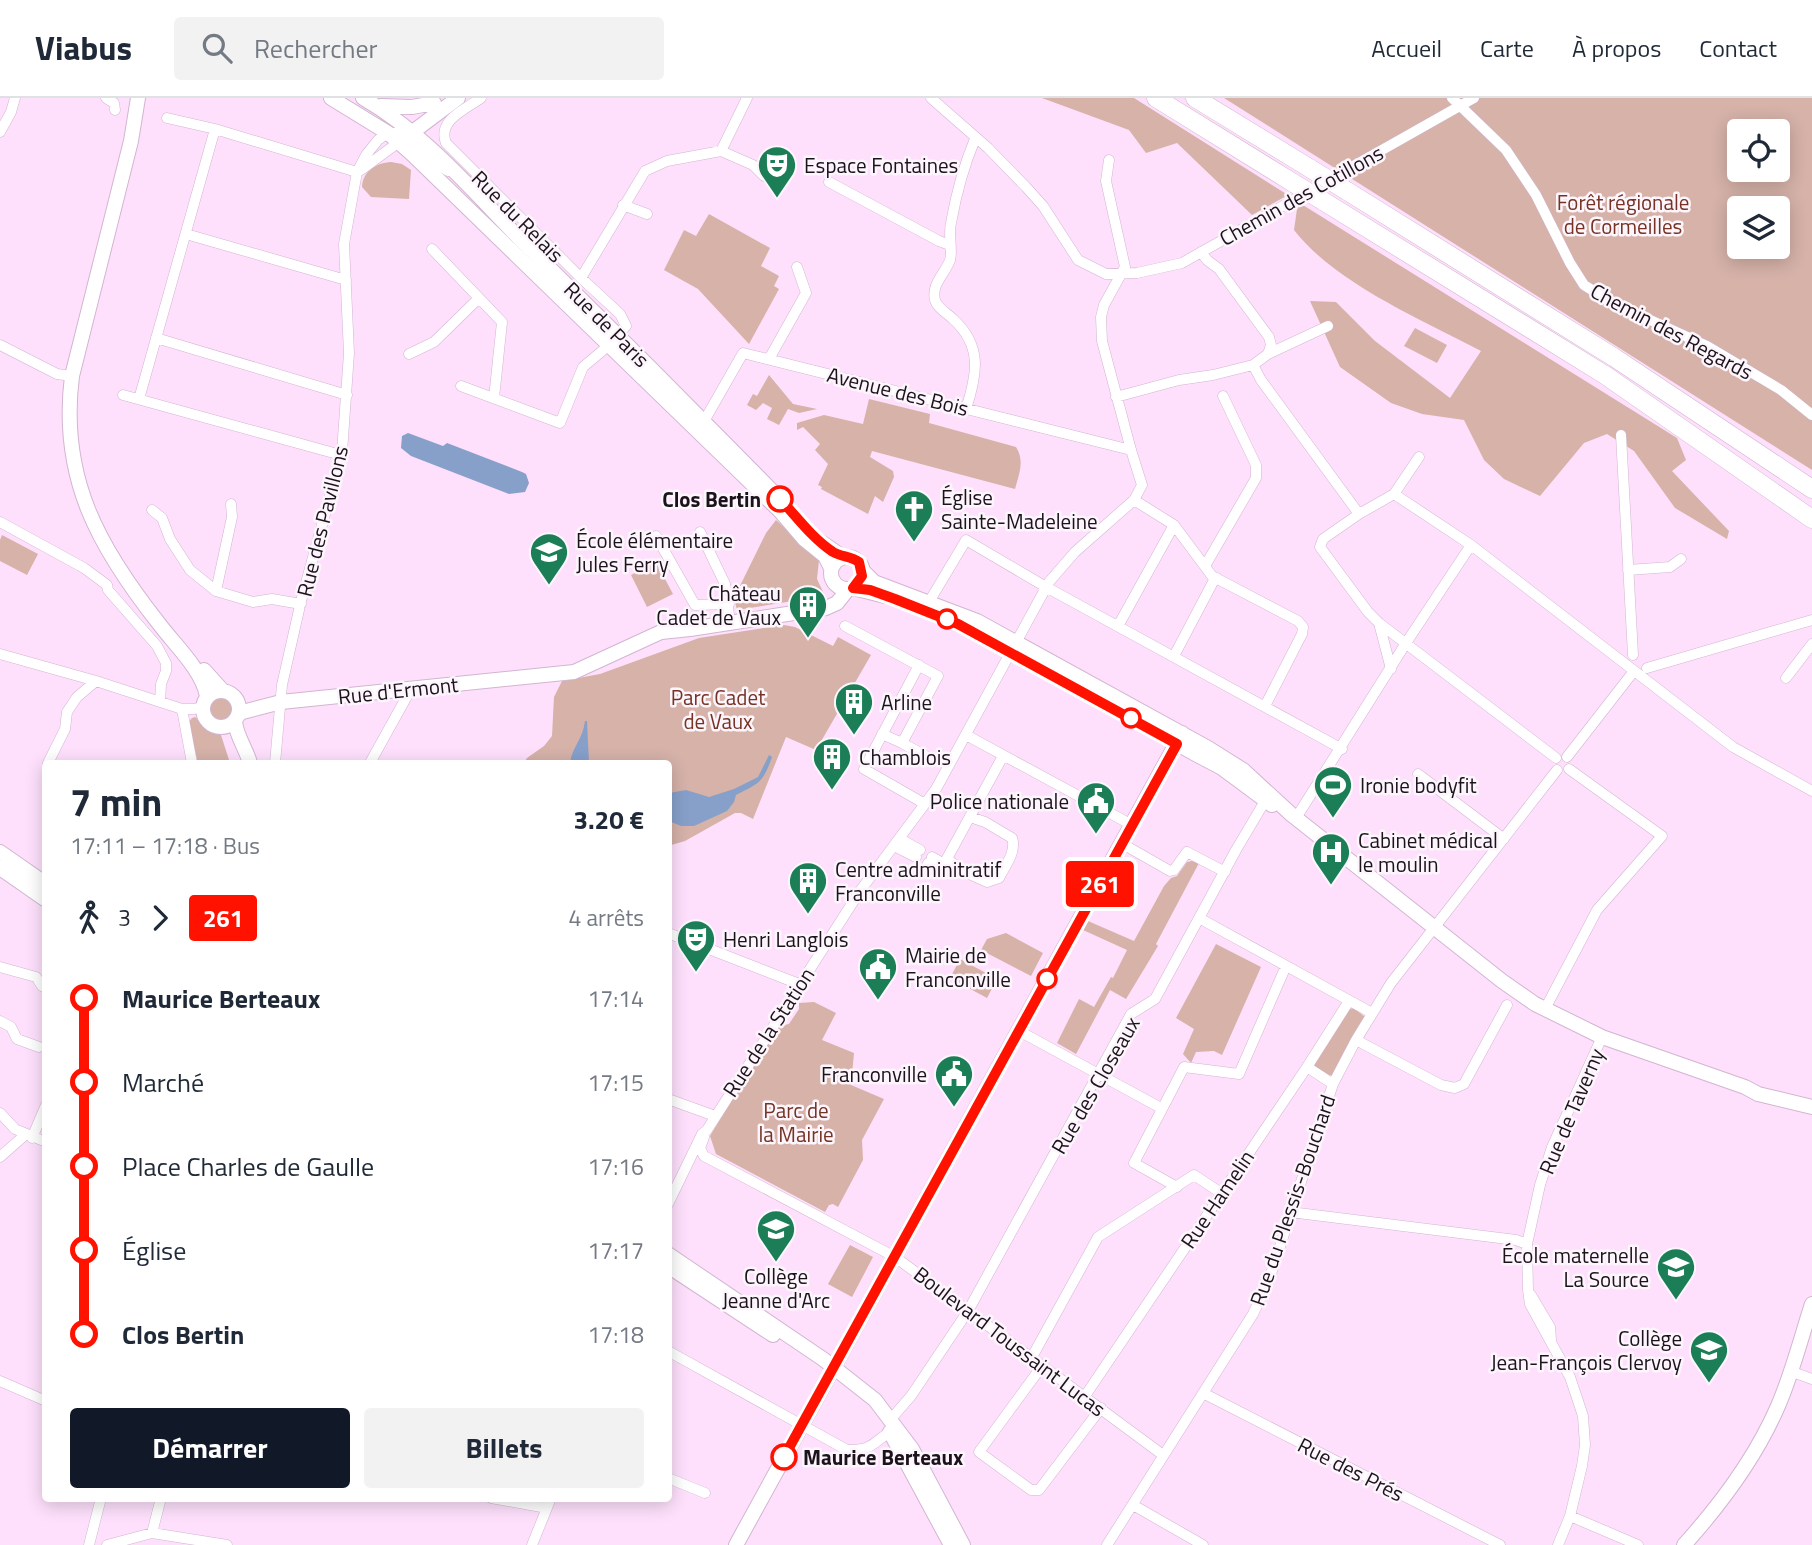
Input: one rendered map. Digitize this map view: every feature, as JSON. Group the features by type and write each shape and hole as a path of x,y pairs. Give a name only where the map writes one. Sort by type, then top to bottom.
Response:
{"highway":[{"path":"1156,98 1605,375 1812,519"},
{"path":"1195,98 1615,358 1812,489"}],"main road":[{"path":"138,98 131,141 72,376 70,432 80,488 99,536 128,582 200,678 216,697 239,704 236,731 249,760"},
{"path":"131,141 145,98"},
{"path":"333,98 349,102 401,133"},
{"name":"Rue de Paris","path":"333,98 370,122 401,133 457,175 804,539 825,556 832,575"},
{"path":"401,133 458,98"},
{"path":"401,133 437,101"},
{"path":"370,102 412,107 437,101"},
{"name":"Rue de Paris","path":"370,102 567,306 669,387 816,538 843,557"},
{"path":"815,610 829,600 836,560 843,557 855,559 874,583 978,621 1014,647"},
{"path":"850,588 860,581 863,571"},
{"path":"832,575 839,587 870,590 1014,647 1179,739 1268,797 1502,981 1545,1009 1602,1037 1745,1087 1812,1107"},
{"name":"Rue d'Ermont","path":"216,697 281,702 514,676 541,668 600,659 625,650 654,634 815,610 837,603 850,588"},
{"path":"216,697 206,719 233,741 241,760"},
{"name":"Rue d'Ermont","path":"217,727 226,726 237,717 281,702"},
{"path":"741,1543 802,1424 1179,739"},
{"path":"0,852 42,881"},
{"path":"0,868 42,897"},
{"path":"1780,1096 1812,1098"},
{"path":"672,1257 833,1372 890,1425 924,1471 963,1545"},
{"path":"672,1269 833,1372"},
{"path":"1684,1545 1720,1503 1777,1409 1812,1304"},
{"path":"890,1425 951,1545"}],"street":[{"path":"0,132 15,98"},
{"path":"106,98 114,103 115,110"},
{"name":"Rue du Relais","path":"481,98 446,125 443,132 446,143 624,318 626,326 613,341"},
{"path":"721,151 747,98"},
{"path":"931,98 988,148 1043,206 1078,260 1107,275 1122,274"},
{"name":"Chemin des Regards","path":"1452,98 1506,150 1536,195 1584,285 1611,302 1707,346 1781,390 1812,415"},
{"name":"Chemin des Cotillons","path":"1122,274 1182,262 1474,98"},
{"path":"167,118 215,129 358,172 401,133"},
{"path":"139,399 215,129"},
{"path":"966,409 976,376 974,355 967,334 937,306 934,297 936,284 950,260 950,225 975,139"},
{"path":"581,278 645,172 653,166 721,151 753,165 764,176"},
{"path":"1109,160 1106,181 1125,267 1104,305 1101,317 1102,341 1142,485 1134,500 1174,525 1212,576 1298,621 1303,627 1302,634 1265,706"},
{"name":"Rue des Pavillons","path":"275,760 281,702 301,604 341,455 349,353 344,244 358,172"},
{"path":"829,182 939,242 950,245"},
{"path":"624,205 647,214"},
{"path":"186,234 346,280"},
{"path":"432,249 502,322 494,398"},
{"path":"1201,252 1219,269 1269,337 1268,354"},
{"path":"769,359 806,293 797,267"},
{"path":"409,354 434,342 478,299"},
{"path":"1116,397 1179,380 1253,365 1268,354 1328,326"},
{"path":"156,338 347,395"},
{"path":"461,386 560,422 583,368 613,341"},
{"path":"0,345 57,374 72,376"},
{"name":"Avenue des Bois","path":"703,422 713,409 743,353 1131,450"},
{"path":"1253,365 1261,380 1359,514"},
{"path":"123,395 341,455"},
{"path":"1205,566 1256,478 1256,465 1223,396"},
{"path":"1622,435 1633,655"},
{"path":"1419,457 1394,494 1323,539 1320,547 1379,623 1556,758"},
{"path":"1394,494 1471,545 1634,671 1645,673 1812,620"},
{"name":"Rue de la Station","path":"672,1196 702,1134 860,891 925,804 966,735 1046,587 1075,552 1134,500"},
{"path":"216,591 232,517 231,504"},
{"path":"152,510 162,518 170,539 190,570 216,591 253,602 272,599 301,604"},
{"path":"0,522 84,568 107,585 108,590 157,646 166,663 160,702"},
{"path":"1118,626 1174,525"},
{"path":"700,532 724,584 730,623"},
{"path":"656,536 695,605 729,604"},
{"path":"929,602 966,540 1046,587 1342,748"},
{"path":"1294,817 1342,748 1406,643 1471,545"},
{"path":"1628,570 1670,567 1681,559"},
{"path":"1174,656 1217,578"},
{"path":"1379,623 1391,669"},
{"path":"845,625 938,676 902,743"},
{"path":"1786,678 1812,644"},
{"path":"0,654 182,709 194,709 216,697"},
{"path":"1621,662 1633,655"},
{"path":"1633,655 1644,661 1645,673 1733,747 1812,791"},
{"path":"919,666 864,769 925,804"},
{"path":"1567,757 1634,671"},
{"path":"50,760 65,729 67,712 77,697 96,681"},
{"path":"372,760 411,689"},
{"path":"182,709 191,760"},
{"path":"882,734 931,759"},
{"path":"966,735 1132,825"},
{"path":"1561,755 1567,757 1571,762 1569,769 1563,772 1557,770 1554,766 1556,758 1561,755"},
{"path":"945,861 1003,756"},
{"path":"1545,1009 1597,910 1662,836 1569,769"},
{"name":"Rue du Plessis-Bouchard","path":"1107,1545 1252,1314 1269,1280 1333,1084 1356,1040 1391,983 1557,770"},
{"path":"1418,774 1504,839"},
{"name":"Rue des Closeaux","path":"672,1353 847,1450 872,1447 911,1396 968,1311 1131,1014 1155,999 1268,797"},
{"path":"930,860 945,861 987,882 999,878 1013,849 1012,838 970,817"},
{"path":"897,842 918,854"},
{"path":"1121,843 1170,870 1174,870 1187,852 1225,872"},
{"path":"1199,918 1372,1013"},
{"path":"672,935 799,984"},
{"path":"1177,1187 1134,1163 1161,1108 1184,1067 1239,1074 1286,966"},
{"path":"0,967 36,977 42,986"},
{"name":"Rue Hamelin","path":"1085,1396 1349,1001"},
{"path":"1356,1040 1441,1085 1458,1088 1464,1084 1507,1005"},
{"path":"0,1021 11,1027 17,1039 39,1047"},
{"path":"1019,1031 1161,1108"},
{"name":"Rue de Taverny","path":"1558,1545 1570,1516 1584,1452 1583,1416 1570,1377 1528,1290 1527,1244 1530,1222 1556,1135 1575,1100 1602,1037"},
{"path":"1307,1067 1333,1084"},
{"path":"672,1100 715,1116"},
{"path":"0,1113 15,1129 42,1141"},
{"path":"0,1157 29,1137 42,1113"},
{"path":"687,1165 697,1157 704,1156 700,1148 707,1130"},
{"name":"Boulevard Toussaint Lucas","path":"704,1156 895,1256 1163,1455"},
{"path":"1032,1357 1098,1237 1194,1175 1221,1193"},
{"path":"1290,1212 1516,1240 1527,1244"},
{"path":"1042,1366 979,1452 1031,1490 1040,1490 1101,1408"},
{"path":"1790,1371 1812,1379"},
{"path":"0,1381 42,1399"},
{"name":"Rue des Prés","path":"1203,1393 1500,1545"},
{"path":"672,1480 705,1493"},
{"path":"89,1545 100,1502"},
{"path":"152,1533 160,1502"},
{"path":"532,1545 549,1503"},
{"path":"1133,1505 1203,1545"},
{"path":"1570,1516 1638,1545"},
{"path":"107,1545 152,1533 226,1545"}],"green space":[{"path":"1042,98 1134,98 1288,195 1252,215 1177,143 1146,153 1129,130"},
{"name":"Forêt régionale de Cormeilles","path":"1224,98 1812,98 1812,470"},
{"path":"391,162 402,164 411,170 409,199 371,197 362,187 365,176 371,169"},
{"path":"1298,202 1677,438 1686,460 1672,471 1729,531 1727,539 1675,508 1634,451 1607,434 1584,443 1540,496 1504,479 1484,460 1464,420 1422,414 1391,403 1340,367 1310,301 1336,302 1375,341 1450,398 1481,351 1381,299 1332,267 1294,230"},
{"path":"709,214 770,248 761,266 779,276 774,286 779,289 749,344 698,289 664,270 684,230 696,236"},
{"path":"1415,328 1447,345 1437,363 1404,346"},
{"path":"769,375 793,404 817,409 799,413 788,409 779,425 767,419 772,408 763,403 756,410 747,405 753,394 757,396"},
{"path":"869,399 930,414 929,423 1016,447 1021,462 1015,489 872,451 870,457 893,471 894,477 883,502 875,496 868,514 821,489 818,485 828,464 815,450 820,444 803,427 797,430 797,423 824,415 863,424"},
{"path":"776,520 819,560 817,579 824,594 816,602 802,606 799,600 737,610 734,598 766,533"},
{"path":"2,535 38,554 27,575 0,561"},
{"path":"656,562 673,594 647,607 631,575"},
{"name":"Parc Cadet de Vaux","path":"784,625 795,627 833,646 838,637 871,655 816,750 786,737 753,819 735,813 685,841 672,845 672,760 526,760 552,736 554,697 562,681 600,674 699,638"},
{"path":"216,697 226,697 233,704 233,714 226,721 216,721 209,714 209,704"},
{"path":"195,717 210,731 221,735 229,760 197,760 188,723"},
{"path":"1187,862 1199,863 1156,944 1158,946 1126,999 1110,990 1076,1054 1057,1043 1079,999 1094,1007 1127,950 1083,930 1088,921 1134,941 1164,886 1177,876"},
{"path":"1006,933 1043,953 1031,976 981,950 987,939"},
{"path":"1216,944 1261,967 1222,1055 1214,1051 1196,1052 1191,1063 1183,1054 1194,1029 1176,1018"},
{"path":"960,959 997,979 987,998 950,978"},
{"name":"Parc de la Mairie","path":"814,1002 836,1013 822,1040 854,1053 851,1085 884,1099 862,1140 863,1160 838,1207 829,1205 825,1212 716,1154 710,1136 776,1027 789,1024 799,1009 799,1003"},
{"path":"1354,1008 1365,1017 1346,1053 1344,1052 1332,1075 1328,1076 1313,1066 1349,1009"},
{"path":"850,1245 873,1257 852,1297 828,1284"}],"water":[{"path":"408,433 443,446 447,443 526,474 529,483 525,492 509,494 411,456 401,448 402,436"},
{"path":"587,721 589,760 571,760 573,752"},
{"path":"769,755 772,757 763,777 755,785 736,795 727,811 694,826 681,826 672,822 672,792 686,790 709,797 758,777"}],"bus line":[{"name":"261","path":"780,499 824,545 843,557 859,562 862,576 853,588 870,590 958,624 1177,744 784,1457"}],"place":[{"name":"Espace Fontaines","path":"777,199"},
{"name":"Clos Bertin","path":"780,499"},
{"name":"Église Sainte-Madeleine","path":"914,543"},
{"name":"École élémentaire Jules Ferry","path":"549,586"},
{"name":"Château Cadet de Vaux","path":"808,639"},
{"name":"Arline","path":"854,736"},
{"name":"Chamblois","path":"832,791"},
{"name":"Ironie bodyfit","path":"1333,819"},
{"name":"Police nationale","path":"1096,835"},
{"name":"Cabinet médical le moulin","path":"1331,886"},
{"name":"Centre adminitratif Franconville","path":"808,915"},
{"name":"Henri Langlois","path":"696,973"},
{"name":"Mairie de Franconville","path":"878,1001"},
{"name":"Franconville","path":"954,1108"},
{"name":"Collège Jeanne d'Arc","path":"776,1263"},
{"name":"École maternelle La Source","path":"1676,1301"},
{"name":"Collège Jean-François Clervoy","path":"1709,1384"},
{"name":"Maurice Berteaux","path":"784,1457"}]}
